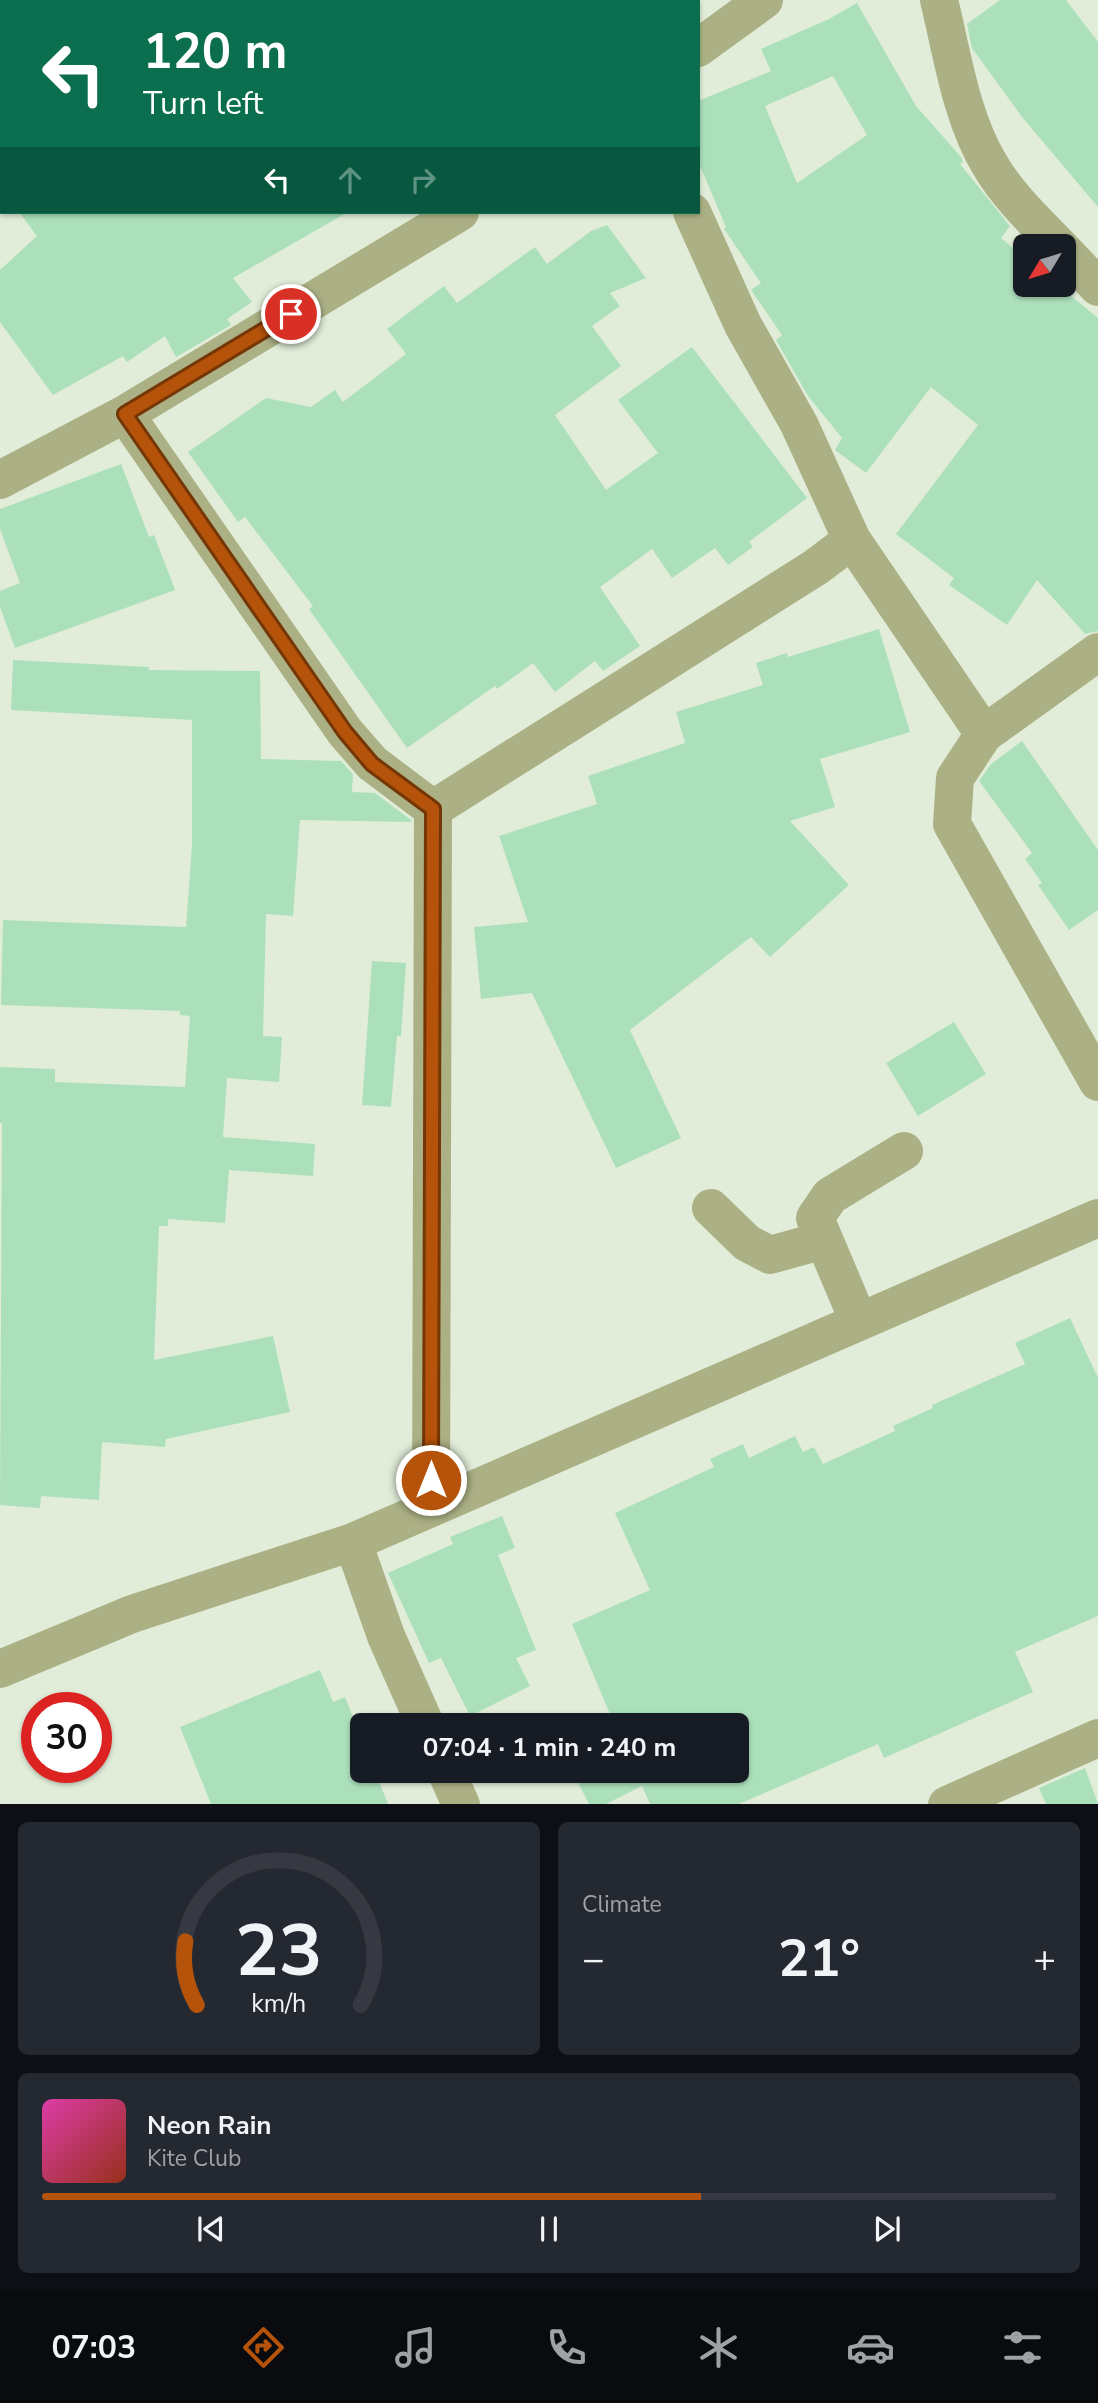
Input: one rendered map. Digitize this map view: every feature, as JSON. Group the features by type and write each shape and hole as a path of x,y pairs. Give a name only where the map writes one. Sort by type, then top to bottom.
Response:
{"street":[{"path":"700,47 764,0"},
{"path":"939,0 968,115 989,163 1013,198 1048,234"},
{"path":"0,480 125,414 457,214"},
{"path":"693,214 743,325 799,424 852,540 984,734"},
{"path":"1076,264 1098,287"},
{"path":"125,414 345,732 372,764 433,809"},
{"path":"433,809 817,567 852,540"},
{"path":"1098,652 984,734 955,778 952,824 1098,1082"},
{"path":"431,1508 433,809"},
{"path":"859,1322 815,1218 830,1196 904,1151"},
{"path":"711,1208 747,1244 771,1255 824,1240"},
{"path":"0,1669 132,1614 353,1542 1098,1218"},
{"path":"353,1542 386,1636 420,1713"},
{"path":"947,1804 1098,1738"},
{"path":"451,1783 461,1804"}],"building":[{"path":"1000,0 1066,0 1098,42 1098,207 1022,117 972,48 967,24"},
{"path":"857,3 916,106 961,157 963,162 960,164 1010,226 1001,238 1013,248 1013,298 1074,298 1098,318 1098,631 1085,634 1037,580 1007,625 949,585 954,578 896,534 978,425 931,387 866,473 835,450 842,438 808,396 776,340 782,335 751,290 761,283 724,229 726,227 700,166 700,100 771,71 761,49 829,19","holes":["833,76 867,135 797,183 765,106"]},
{"path":"20,214 345,214 233,278 252,302 227,319 231,325 176,357 165,336 127,362 123,356 53,395 0,322 0,270 37,236"},
{"path":"607,225 646,278 610,293 620,306 592,326 621,366 555,415 606,490 658,453 618,400 692,347 807,498 749,542 753,547 728,565 715,548 672,578 652,549 600,587 640,646 603,671 595,661 555,692 533,663 497,689 495,686 407,748 309,609 313,606 245,517 238,522 188,452 266,398 311,407 335,390 343,402 406,354 387,329 444,286 457,303 535,247 547,264 591,231"},
{"path":"121,464 149,537 154,535 175,590 15,648 0,607 0,591 20,583 0,529 0,509"},
{"path":"879,629 910,732 820,759 835,807 790,821 849,885 770,957 751,937 630,1030 681,1138 616,1168 532,993 481,999 474,927 528,922 499,836 597,804 588,776 685,743 676,712 763,685 756,663 787,653 788,657"},
{"path":"13,660 149,667 149,670 260,671 261,759 341,761 353,774 352,792 375,793 411,820 300,820 293,916 266,914 263,1036 282,1037 279,1082 227,1078 223,1137 315,1144 313,1176 229,1170 225,1223 168,1219 168,1226 159,1226 154,1360 273,1336 290,1412 166,1439 165,1447 102,1442 99,1500 41,1496 40,1508 0,1505 0,1067 55,1069 55,1082 185,1087 190,1016 180,1015 180,1011 1,1005 3,920 186,927 192,845 192,720 11,710"},
{"path":"1022,741 1098,850 1098,910 1069,930 1038,885 1042,883 1025,859 1032,853 979,781 991,764"},
{"path":"372,961 406,963 401,1036 397,1036 391,1107 362,1105"},
{"path":"954,1022 986,1074 918,1116 886,1063"},
{"path":"1070,1318 1098,1378 1098,1616 1015,1652 1033,1692 884,1758 878,1744 739,1804 650,1804 642,1786 606,1804 589,1804 578,1783 749,1783 749,1713 610,1713 572,1624 650,1590 615,1513 714,1467 710,1459 743,1444 749,1458 795,1436 803,1452 814,1447 823,1464 895,1431 893,1426 933,1408 932,1405 1025,1364 1015,1343"},
{"path":"502,1516 515,1548 498,1555 536,1650 516,1658 530,1686 476,1713 468,1713 441,1658 429,1663 388,1573 453,1544 450,1537"},
{"path":"320,1670 333,1702 345,1697 351,1713 350,1783 380,1783 388,1804 211,1804 180,1727"},
{"path":"1085,1768 1098,1804 1046,1804 1039,1788"}],"route":[{"path":"291,314 125,414 345,732 372,764 433,809 431,1480"}]}
